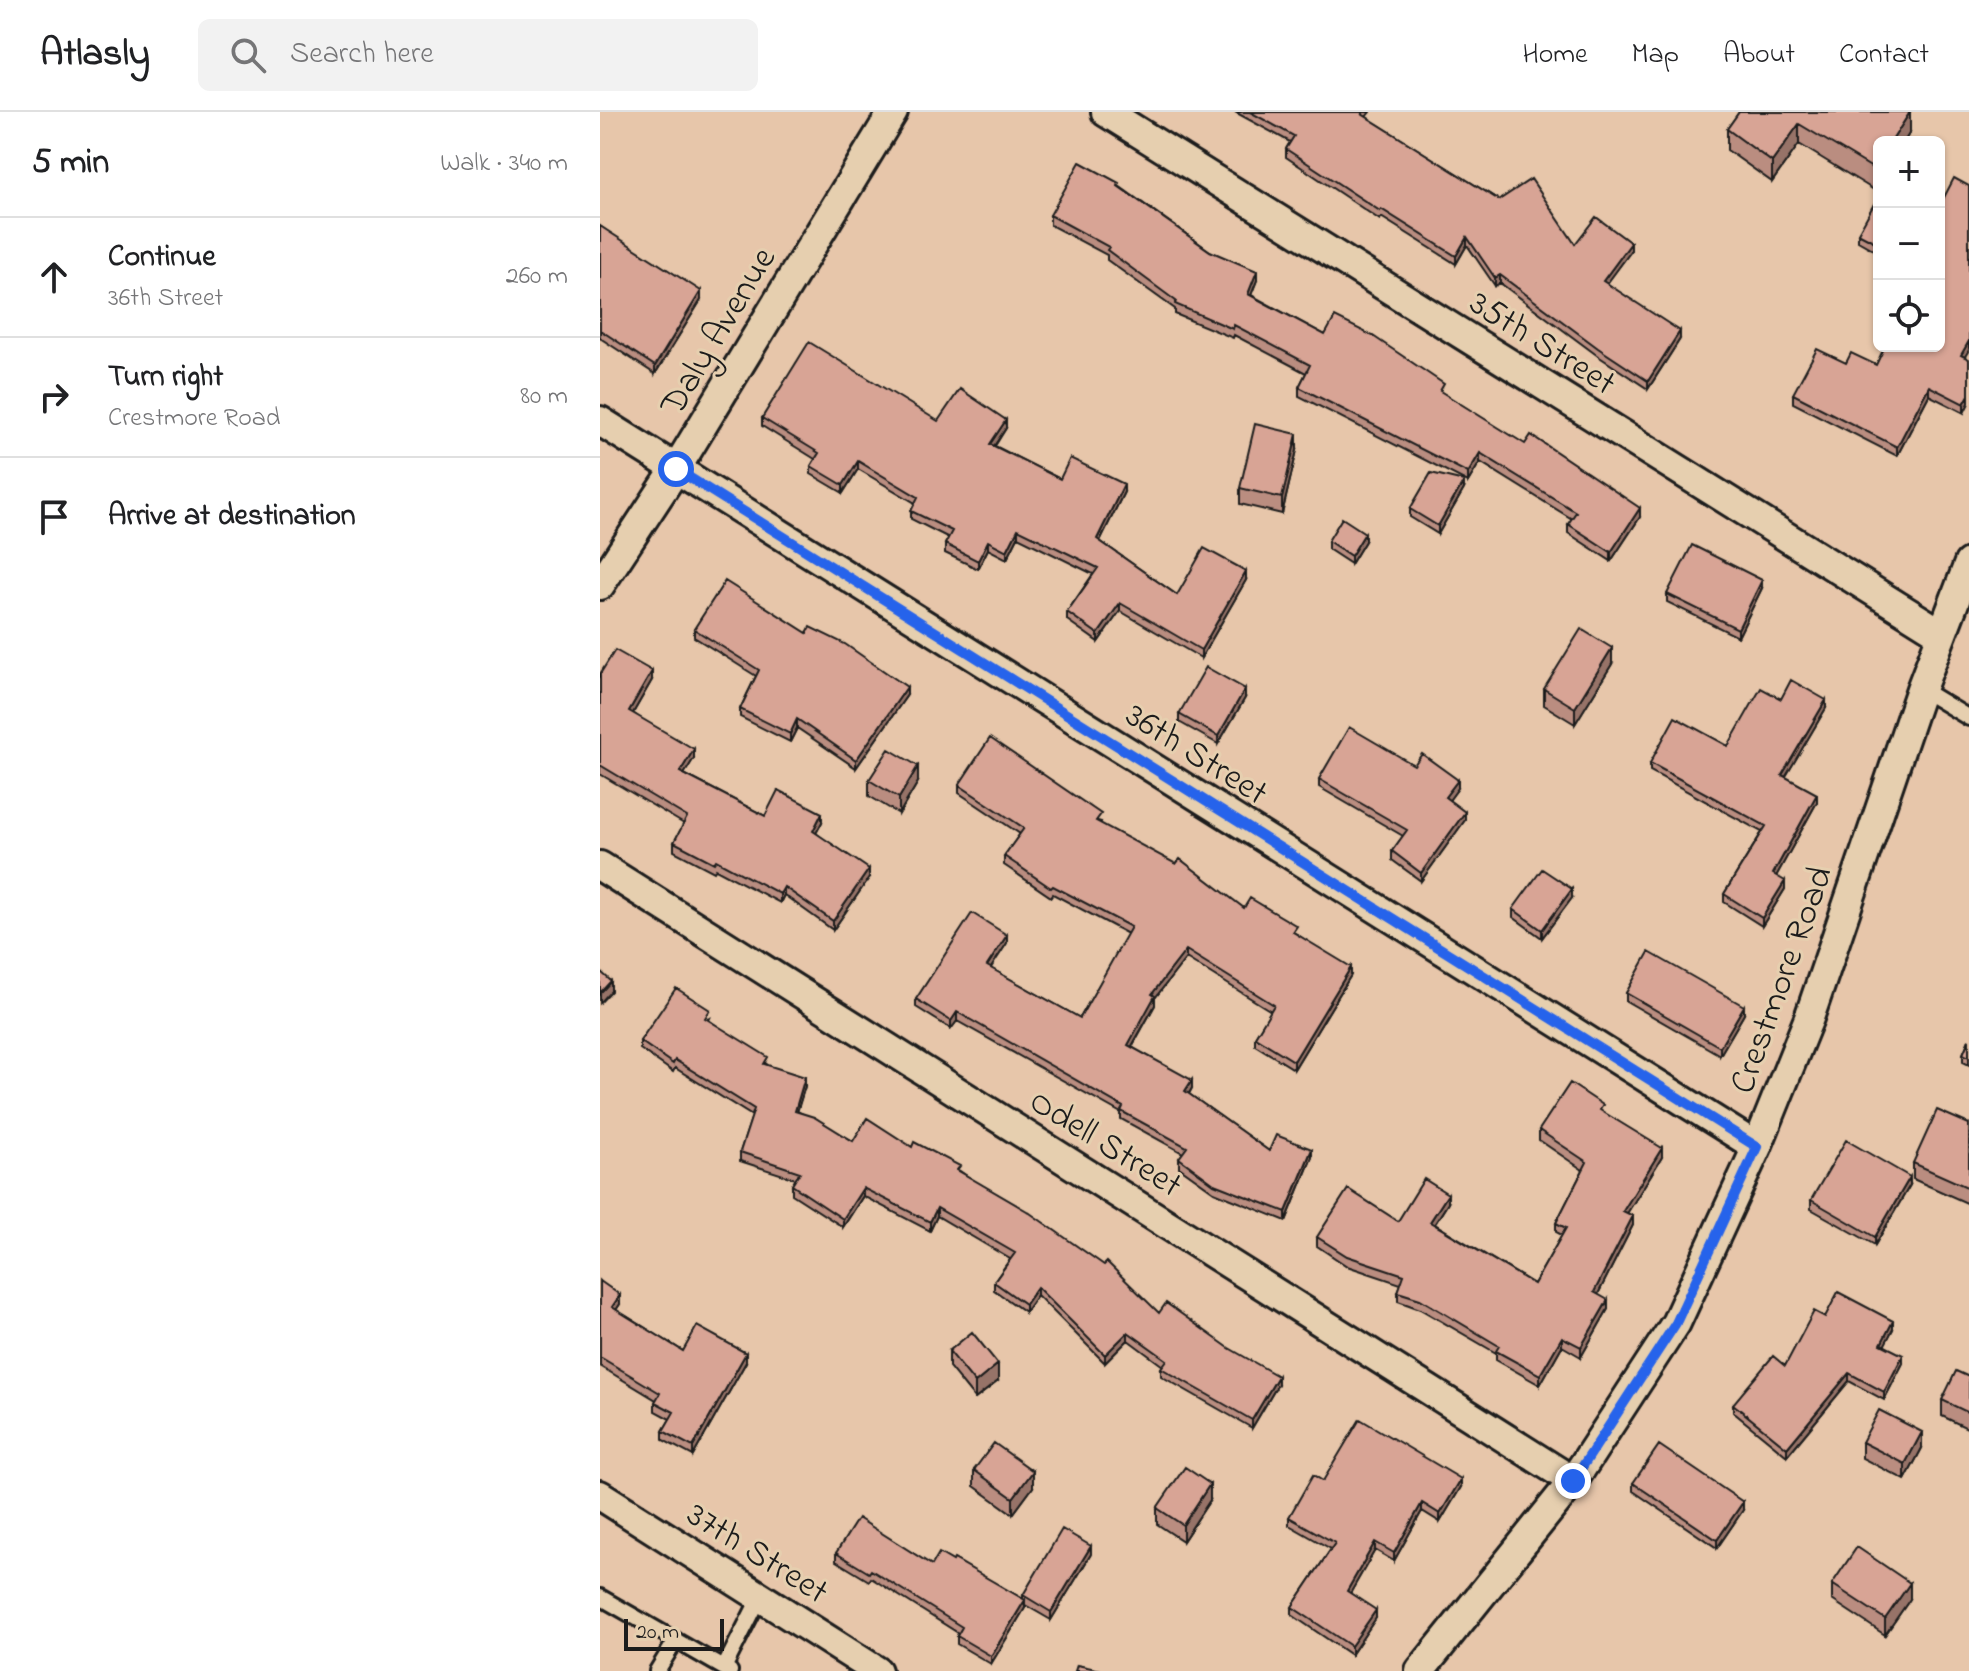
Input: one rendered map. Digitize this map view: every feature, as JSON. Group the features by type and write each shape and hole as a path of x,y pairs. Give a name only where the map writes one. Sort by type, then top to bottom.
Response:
{"street":[{"name":"Daly Avenue","path":"600,585 676,469 893,112"},
{"name":"35th Street","path":"1106,112 1942,634"},
{"name":"36th Street","path":"600,421 1757,1147"},
{"name":"Crestmore Road","path":"1420,1671 1573,1481 1676,1323 1757,1147 1809,1018 1921,689 1969,563"},
{"name":"Odell Street","path":"600,866 1573,1481"},
{"name":"37th Street","path":"600,1495 877,1671"}],"lane":[{"path":"1921,689 1969,718"},
{"path":"600,1597 727,1669 760,1597"},
{"path":"657,1671 676,1640"}],"building":[{"path":"1250,112 1364,112 1362,114 1499,200 1531,179 1575,244 1596,217 1631,243 1603,281 1680,331 1648,381 1500,275 1495,278 1467,237 1456,256 1286,149 1294,136"},
{"path":"1739,112 1910,112 1895,136 1873,136 1873,168 1799,124 1772,162 1727,129"},
{"path":"1080,162 1119,183 1118,186 1210,251 1257,271 1248,294 1325,335 1335,317 1373,336 1444,384 1440,391 1525,444 1531,435 1640,508 1611,552 1568,524 1576,512 1480,453 1468,473 1299,387 1310,365 1234,325 1233,329 1175,304 1176,301 1107,250 1109,247 1050,215"},
{"path":"1954,178 1969,186 1969,341 1961,355 1969,359 1969,395 1964,404 1929,386 1897,447 1793,394 1817,349 1846,363 1851,353 1876,365 1882,352 1945,352 1945,195"},
{"path":"1873,206 1873,241 1858,233"},
{"path":"600,226 701,291 655,366 600,330"},
{"path":"809,342 938,421 960,389 1006,420 990,444 1060,479 1070,458 1124,484 1097,539 1177,595 1204,548 1246,571 1201,650 1120,603 1098,634 1067,612 1098,568 1018,529 1007,551 988,541 978,561 945,544 952,531 911,511 918,497 858,461 843,485 811,466 819,453 762,418"},
{"path":"1255,424 1297,434 1282,498 1240,488"},
{"path":"1431,473 1464,481 1438,526 1410,509"},
{"path":"1342,518 1365,533 1351,556 1328,541"},
{"path":"1692,545 1762,580 1738,629 1667,594"},
{"path":"725,581 807,633 810,627 845,644 907,687 856,760 797,719 790,734 740,709 759,670 694,629"},
{"path":"1581,629 1612,648 1575,708 1544,689"},
{"path":"615,650 652,671 629,711 694,749 680,772 765,816 778,790 822,813 813,831 869,869 833,921 784,887 780,894 674,842 687,817 600,765 600,674"},
{"path":"1206,667 1245,689 1218,736 1179,714"},
{"path":"1791,680 1826,700 1782,775 1817,794 1773,874 1785,881 1762,918 1724,894 1766,826 1650,763 1675,717 1728,746 1761,688 1781,699"},
{"path":"1349,727 1414,765 1422,754 1458,780 1445,797 1465,812 1421,873 1392,851 1407,830 1319,779"},
{"path":"990,738 1101,814 1096,821 1176,864 1180,859 1244,908 1250,898 1297,926 1293,932 1351,967 1294,1061 1255,1037 1274,1005 1186,950 1152,994 1155,996 1128,1045 1192,1080 1185,1091 1269,1151 1276,1135 1312,1149 1286,1212 1214,1184 1179,1158 1187,1147 1121,1111 1123,1107 957,1012 951,1021 916,999 972,913 1007,935 987,966 1080,1018 1131,927 1053,886 1051,888 1004,856 1024,828 959,785"},
{"path":"889,749 918,766 899,798 869,780"},
{"path":"1542,869 1572,889 1542,930 1513,909"},
{"path":"1649,952 1744,1006 1720,1047 1626,993"},
{"path":"600,971 611,981 600,993"},
{"path":"676,988 710,1010 705,1018 768,1057 764,1064 805,1077 795,1111 814,1117 853,1141 867,1118 912,1147 914,1142 960,1166 957,1170 1027,1211 1104,1265 1107,1262 1159,1313 1166,1303 1229,1348 1278,1376 1252,1420 1161,1368 1167,1360 1128,1332 1105,1355 1037,1287 1025,1304 994,1282 1015,1253 937,1208 930,1222 863,1188 843,1219 792,1185 800,1172 740,1152 754,1109 675,1060 673,1064 640,1041"},
{"path":"1969,1040 1969,1057 1963,1054"},
{"path":"1570,1083 1603,1105 1600,1110 1662,1148 1623,1211 1633,1216 1594,1292 1608,1300 1581,1347 1562,1337 1540,1375 1496,1351 1499,1346 1420,1299 1398,1292 1404,1275 1347,1256 1317,1237 1348,1189 1398,1221 1424,1179 1448,1194 1430,1222 1534,1284 1566,1228 1556,1223 1587,1162 1539,1130"},
{"path":"1937,1110 1969,1124 1969,1188 1913,1163"},
{"path":"1846,1140 1910,1177 1875,1237 1811,1200"},
{"path":"600,1281 620,1295 612,1307 683,1351 697,1326 746,1353 693,1447 663,1431 674,1412 655,1402 660,1393 600,1357"},
{"path":"1838,1292 1893,1321 1881,1344 1903,1355 1884,1392 1849,1373 1787,1448 1733,1404 1773,1356 1785,1366 1814,1311 1825,1317"},
{"path":"972,1332 998,1364 975,1383 949,1351"},
{"path":"1956,1371 1969,1377 1969,1413 1942,1400"},
{"path":"1879,1410 1922,1432 1905,1464 1862,1442"},
{"path":"1360,1419 1461,1479 1440,1514 1422,1503 1394,1553 1375,1542 1347,1591 1376,1610 1351,1646 1292,1607 1335,1543 1289,1517 1313,1475 1323,1481"},
{"path":"994,1443 1033,1471 1013,1498 974,1470"},
{"path":"1659,1445 1743,1502 1717,1540 1633,1483"},
{"path":"1185,1467 1210,1484 1183,1525 1157,1508"},
{"path":"858,1518 932,1565 939,1553 1025,1600 991,1656 957,1636 962,1627 871,1570 869,1573 836,1553"},
{"path":"1062,1529 1091,1546 1051,1612 1023,1595"},
{"path":"1857,1547 1910,1583 1885,1619 1832,1584"},
{"path":"1077,1665 1106,1671 1075,1671"}],"route":[{"path":"676,469 1757,1147 1676,1323 1573,1481"}]}
